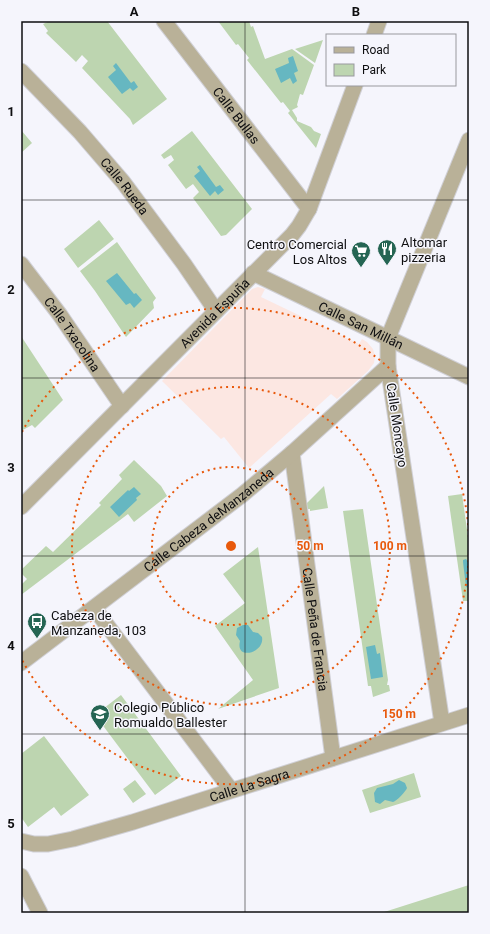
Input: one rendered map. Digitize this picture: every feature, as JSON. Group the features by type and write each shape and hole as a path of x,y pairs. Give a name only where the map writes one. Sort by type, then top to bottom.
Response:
{"street":[{"name":"Calle Bullas","path":"164,21 309,209"},
{"path":"374,34 379,21"},
{"name":"Calle Rueda","path":"21,71 80,132 123,182 184,264 216,311"},
{"name":"Avenida Espuña","path":"21,507 292,235 309,209 355,86"},
{"name":"Calle Moncayo","path":"442,723 427,632 388,366 388,338 469,140"},
{"name":"Calle Txacolina","path":"21,264 60,315 122,406"},
{"name":"Calle San Millán","path":"253,273 469,377"},
{"name":"Calle Cabeza deManzaneda","path":"21,663 222,510 292,453 388,366"},
{"name":"Calle Peña de Francia","path":"292,453 333,758"},
{"path":"94,608 231,790"},
{"name":"Calle La Sagra","path":"23,843 48,844 73,839 133,822 469,714"},
{"path":"21,876 40,913"}],"shaded area":[{"path":"258,287 265,289 261,297 359,344 362,339 373,349 375,356 374,363 368,371 337,399 331,394 249,468 224,437 221,439 162,381 252,289"}],"green space":[{"path":"50,21 107,21 167,99 133,125 130,119 82,68 88,61 82,55 76,62 46,33 48,31 43,24"},
{"path":"218,21 249,21 251,27 253,26 265,59 292,49 314,65 303,95 300,94 297,105 298,107 292,110 297,118 297,121 311,127 314,131 321,134 316,148 288,113 290,111 283,102 281,103 247,60 249,58 238,44 236,45"},
{"path":"323,40 315,63 295,49"},
{"path":"21,130 32,143 21,153"},
{"path":"192,131 252,209 226,235 221,236 193,198 199,192 193,184 186,189 168,165 174,160 171,155 164,159 161,155"},
{"path":"99,220 114,239 78,268 64,249"},
{"path":"117,242 156,298 153,302 154,308 126,337 80,271"},
{"path":"21,336 63,400 35,428 32,425 21,431"},
{"path":"134,460 161,486 167,496 134,522 128,514 21,595 21,585 27,579 21,573 21,570 46,546 53,552 101,505 99,503 122,479 119,475"},
{"path":"324,486 328,508 310,511 310,509 306,509 305,505"},
{"path":"462,494 469,544 469,601 463,601 448,496"},
{"path":"363,509 388,680 387,685 389,685 390,691 373,697 371,686 368,686 343,511"},
{"path":"258,547 279,688 218,709 253,680 215,626 245,603 223,574"},
{"path":"121,695 181,776 155,795 95,715"},
{"path":"44,736 89,795 61,816 54,807 28,827 21,817 21,754"},
{"path":"414,773 421,797 370,813 362,790"},
{"path":"135,780 146,794 133,803 123,789"},
{"path":"469,885 469,913 381,913"}],"water":[{"path":"293,56 298,71 294,73 297,81 293,84 290,78 281,83 275,69 289,63 288,58"},
{"path":"116,63 131,83 134,81 138,87 133,91 130,88 122,94 108,77 116,70 113,66"},
{"path":"200,165 216,187 220,185 224,190 218,195 215,191 210,196 194,176 200,171 197,167"},
{"path":"117,273 134,294 136,293 142,300 134,308 130,303 126,305 106,281"},
{"path":"134,487 141,494 136,498 137,500 119,517 110,507 128,490 129,491"},
{"path":"466,559 469,563 469,588 466,587 463,562 463,560"},
{"path":"243,625 248,625 253,632 258,633 262,637 262,643 255,651 246,653 242,651 240,647 240,641 236,635 237,628"},
{"path":"375,645 377,654 380,653 383,677 371,679 366,647"},
{"path":"399,780 405,783 407,788 399,798 393,802 385,800 380,804 375,802 374,793 377,788 393,784"}],"place":[{"name":"Altomar pizzeria","path":"387,266"},
{"name":"Centro Comercial Los Altos","path":"361,268"},
{"name":"Cabeza de Manzaneda, 103","path":"37,639"},
{"name":"Colegio Público Romualdo Ballester","path":"100,731"}]}
